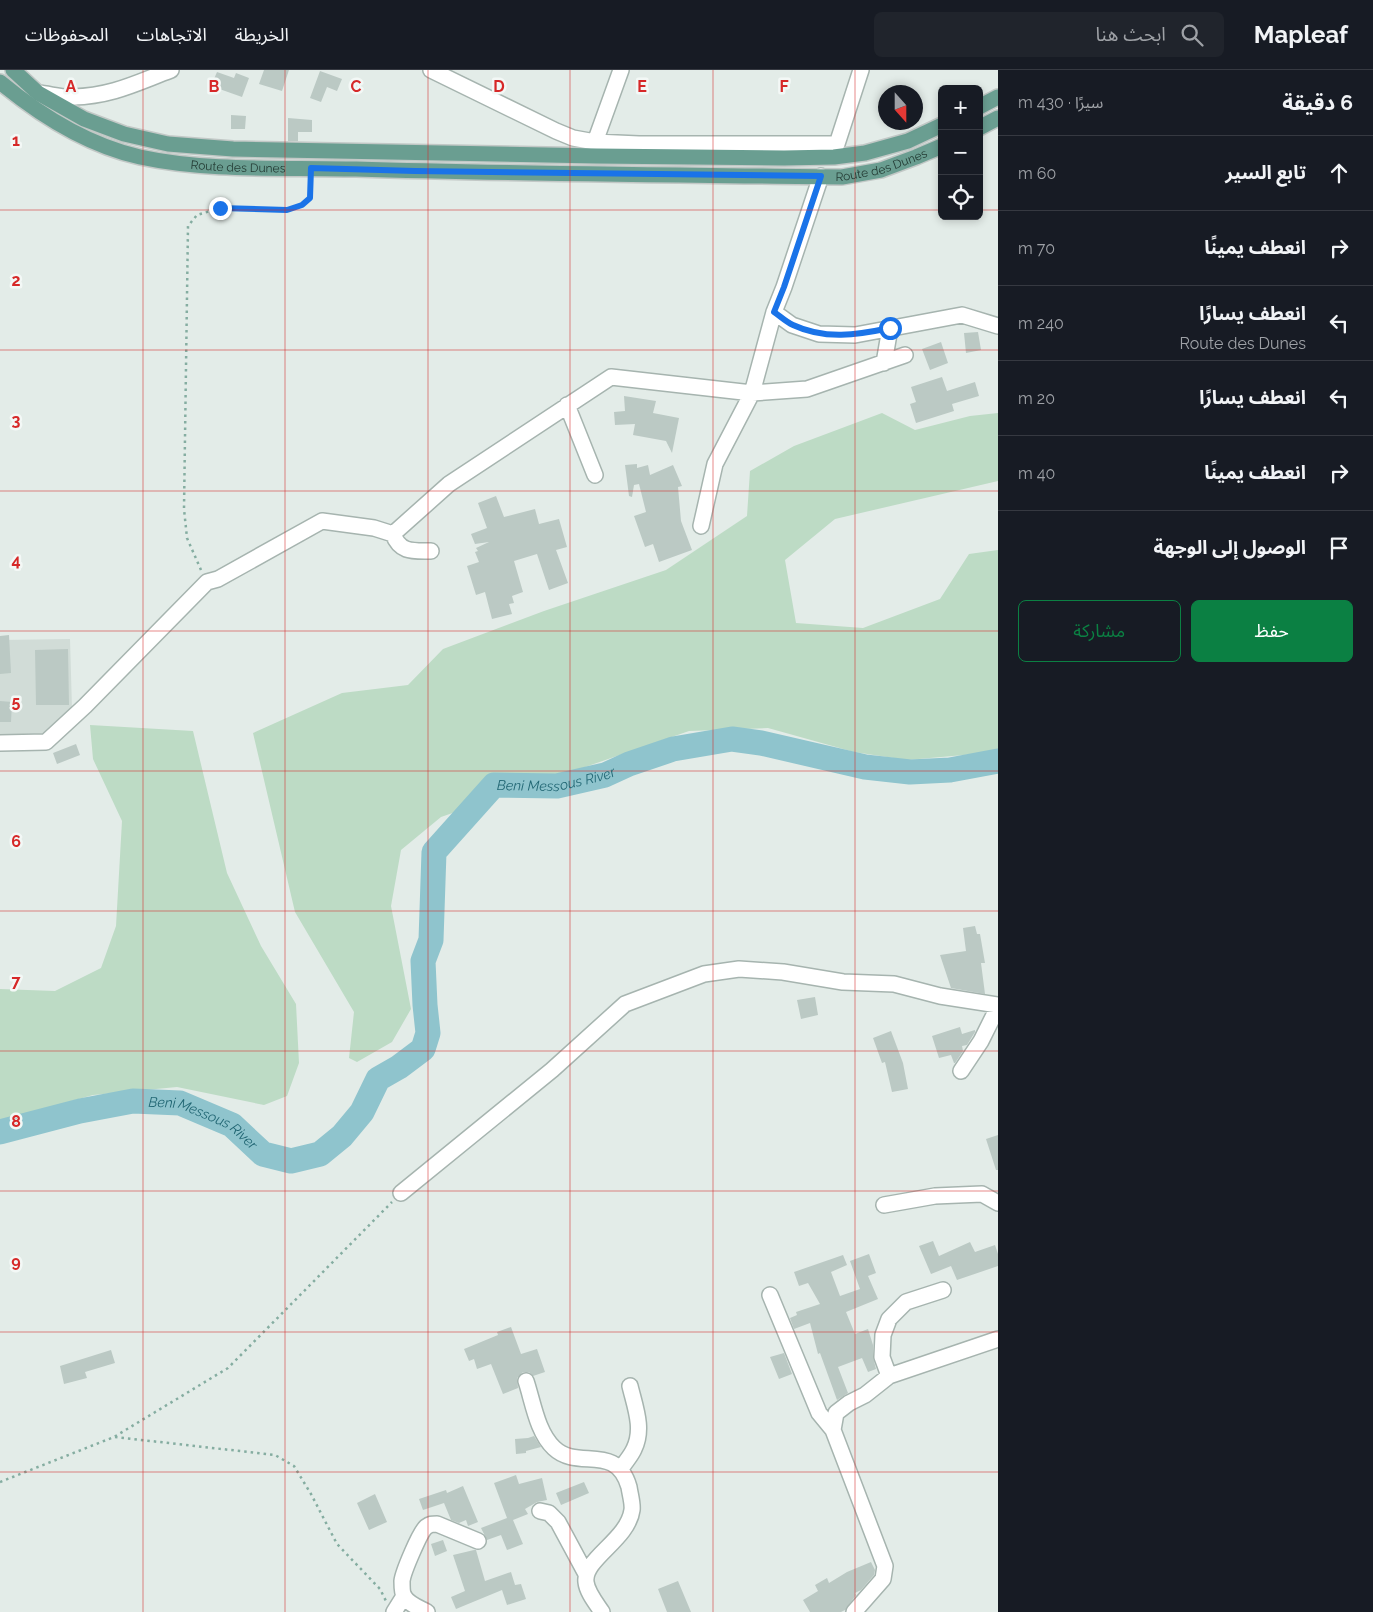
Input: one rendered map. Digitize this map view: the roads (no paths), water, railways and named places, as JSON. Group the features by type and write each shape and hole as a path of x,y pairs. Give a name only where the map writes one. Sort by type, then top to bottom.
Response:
{"main road":[{"name":"Route des Dunes","path":"13,70 38,93 84,119 124,134 168,144 233,149 597,156 834,157 865,153 908,141 938,127"},
{"name":"Route des Dunes","path":"0,82 26,103 58,124 96,143 139,156 222,167 842,177 881,170 938,148"},
{"path":"983,105 998,97"},
{"path":"983,126 998,118"}],"street":[{"path":"431,70 574,138 595,142 638,144 837,144 861,70"},
{"path":"595,142 621,70"},
{"path":"38,93 72,97 105,94 123,89 162,72"},
{"path":"701,526 715,464 752,393 774,312 821,176"},
{"path":"774,312 792,325 819,334 854,335 962,315 998,326"},
{"path":"884,363 890,328"},
{"path":"393,534 449,484 611,377 752,393 807,389 905,355"},
{"path":"567,405 595,475"},
{"path":"0,743 46,742 85,706 207,582 218,579 322,521 374,528 393,534"},
{"path":"393,534 397,544 409,550 431,551"},
{"path":"401,1193 552,1070 625,1004 704,974 739,969 783,972 843,982 894,984 940,996 998,1006 981,1041 961,1071"},
{"path":"884,1205 935,1196 982,1194 998,1202"},
{"path":"888,1376 882,1357 883,1334 889,1319 906,1302 943,1290"},
{"path":"770,1295 819,1413 833,1430 885,1566 884,1579 854,1612"},
{"path":"833,1430 836,1413 849,1403 865,1395 888,1376 998,1339"},
{"path":"526,1381 544,1434 552,1446 561,1454 610,1462 621,1469 628,1486 633,1508 628,1524 621,1535 592,1564 586,1574"},
{"path":"621,1469 634,1451 638,1438 639,1426 630,1386"},
{"path":"540,1511 549,1513 558,1522 586,1574 586,1583 594,1602 602,1612"},
{"path":"427,1612 410,1603 404,1596 402,1579 424,1528 431,1524 437,1524 478,1540"},
{"path":"391,1608 404,1596"}],"waterway":[{"name":"Beni Messous River","path":"0,1132 80,1111 133,1101 180,1103 232,1125 263,1154 291,1161 320,1154 342,1136 362,1112 378,1079 399,1067 423,1049 428,1033 423,961 431,940 434,852 494,785 557,786 605,775 629,764 673,749 732,739 761,743 865,767 910,772 950,770 998,761"}]}
